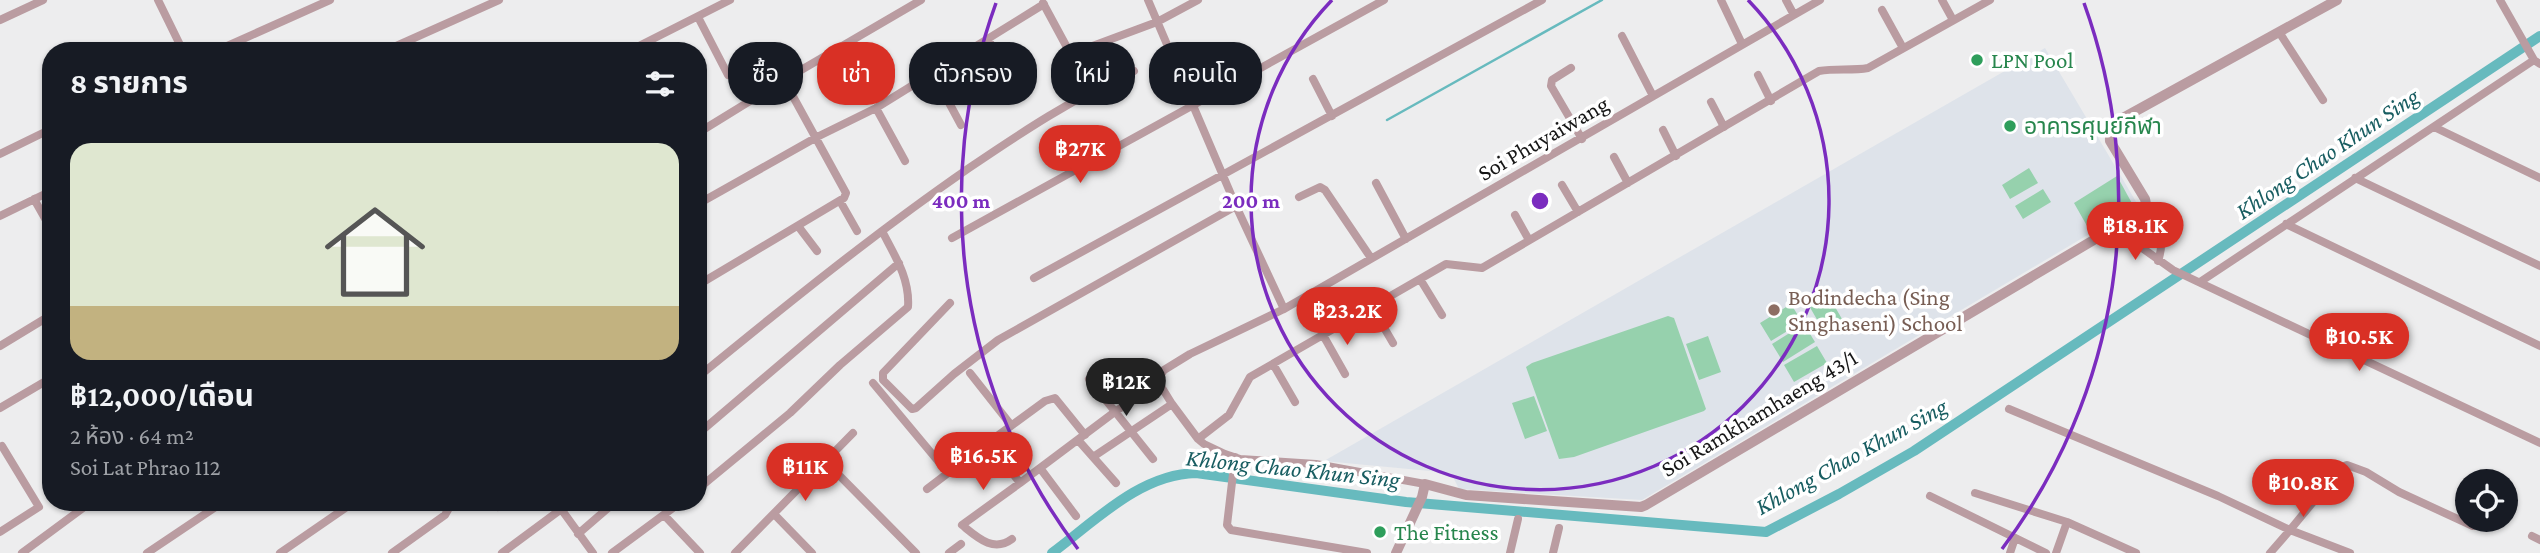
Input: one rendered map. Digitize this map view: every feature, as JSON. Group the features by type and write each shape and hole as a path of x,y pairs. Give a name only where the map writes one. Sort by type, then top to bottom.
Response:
{"street":[{"path":"0,20 43,0"},
{"path":"159,0 179,42"},
{"path":"236,42 330,0"},
{"path":"405,42 499,0"},
{"path":"654,42 730,0"},
{"path":"803,69 922,0"},
{"path":"1148,0 1236,206 1284,309"},
{"path":"1104,42 1157,22 1198,0"},
{"path":"953,238 1384,0"},
{"path":"1034,278 1542,0"},
{"path":"1721,0 1742,44"},
{"path":"1786,0 1794,15"},
{"name":"Soi Phuyaiwang","path":"1012,540 995,546 962,525 1116,411 1159,383 1164,370 1190,354 1284,309 1820,0"},
{"path":"1942,0 1954,20"},
{"path":"1198,439 1229,415 1250,377 1446,264 1482,268 1819,71 1836,68 1856,71 1868,68 1990,0"},
{"path":"2158,261 2161,231 2142,191 2110,141 2111,131 2123,118 2337,0"},
{"path":"2200,282 2535,59 2500,0"},
{"path":"983,42 1043,2 1065,42"},
{"path":"1882,10 1903,48"},
{"path":"698,18 728,75"},
{"path":"2279,32 2323,100"},
{"path":"1622,36 1653,96"},
{"path":"1571,68 1552,80 1551,86 1582,139"},
{"path":"1758,75 1771,101"},
{"path":"1313,79 1332,116"},
{"path":"707,199 909,88"},
{"path":"1711,103 1724,127"},
{"path":"707,127 743,105"},
{"path":"707,280 844,198 846,192 798,105"},
{"path":"950,105 961,125"},
{"path":"707,370 882,231 1014,138 1066,105"},
{"path":"876,108 905,161"},
{"path":"2434,127 2540,178"},
{"path":"1663,130 1676,156"},
{"path":"0,154 42,133"},
{"path":"1614,157 1628,183"},
{"path":"2355,178 2540,266"},
{"path":"1376,183 1406,239"},
{"path":"1562,185 1578,212"},
{"path":"1299,197 1320,187 1325,190 1371,258"},
{"path":"0,216 42,195"},
{"path":"34,199 42,213"},
{"path":"840,201 858,231"},
{"name":"Soi Ramkhamhaeng 43/1","path":"1426,484 1466,495 1641,507 2141,212 2146,204"},
{"path":"950,303 883,373 883,380 912,409 998,340 1236,206"},
{"path":"1515,215 1529,240"},
{"path":"2286,224 2540,346"},
{"path":"798,226 817,251"},
{"path":"2114,228 2173,270 2540,443"},
{"path":"707,482 790,413 840,365 908,307 907,286 899,263 882,231"},
{"path":"707,426 899,263"},
{"path":"1420,279 1442,315"},
{"path":"1372,307 1393,343"},
{"path":"0,346 42,320"},
{"path":"1323,335 1345,374"},
{"path":"1273,364 1295,402"},
{"path":"970,373 1012,425"},
{"path":"1089,379 1153,459"},
{"path":"0,408 42,383"},
{"path":"873,383 948,473"},
{"path":"1159,383 1198,439 1235,457 1316,464 1426,484 1396,553"},
{"path":"927,489 1045,401 1055,398 1093,457 1116,483"},
{"path":"1093,457 1172,404"},
{"path":"2009,409 2206,491 2290,530 2350,553"},
{"path":"735,553 853,433"},
{"path":"989,442 1020,484"},
{"path":"0,532 39,507 2,446"},
{"path":"1235,457 1227,525 1231,530 1367,553"},
{"path":"826,462 916,553"},
{"path":"2270,553 2342,467 2347,465 2455,518"},
{"path":"1040,468 1076,516"},
{"path":"1975,493 2067,522 2136,553"},
{"path":"1930,496 2046,553"},
{"path":"22,553 79,511"},
{"path":"146,553 209,511"},
{"path":"280,553 341,511"},
{"path":"392,553 447,511"},
{"path":"502,553 552,511"},
{"path":"562,511 593,553"},
{"path":"578,534 605,511"},
{"path":"612,553 670,511"},
{"path":"774,514 812,553"},
{"path":"664,516 700,553"},
{"path":"1510,553 1518,519"},
{"path":"2056,553 2067,522"},
{"path":"1553,553 1559,528"},
{"path":"2011,553 2015,538"},
{"path":"949,553 961,544"}],"shaded area":[{"name":"Bodindecha (Sing Singhaseni) School","path":"2045,48 2138,205 1642,500 1459,489 1451,473 1324,461"}],"green space":[{"path":"2029,168 2038,183 2010,199 2002,185"},
{"path":"2117,176 2134,207 2091,233 2074,203"},
{"path":"2043,189 2051,202 2023,219 2015,206"},
{"path":"1823,286 1842,319 1823,330 1804,297"},
{"path":"1791,304 1802,322 1771,341 1760,323"},
{"path":"1668,316 1674,318 1706,409 1574,457 1559,459 1526,367"},
{"path":"1804,324 1815,342 1783,362 1772,344"},
{"path":"1708,336 1721,372 1699,380 1686,344"},
{"path":"1817,346 1827,363 1794,382 1784,365"},
{"path":"1534,396 1547,431 1525,439 1512,403"}],"waterway":[{"path":"1387,120 1602,0"},
{"name":"Khlong Chao Khun Sing","path":"1052,553 1101,514 1137,491 1175,475 1196,473 1406,502 1766,532 1914,451 2540,36"}],"place":[{"name":"LPN Pool","path":"1977,60"},
{"name":"อาคารศุนย์กีฬา","path":"2010,126"},
{"name":"Bodindecha (Sing Singhaseni) School","path":"1774,310"},
{"name":"The Fitness","path":"1380,532"}]}
